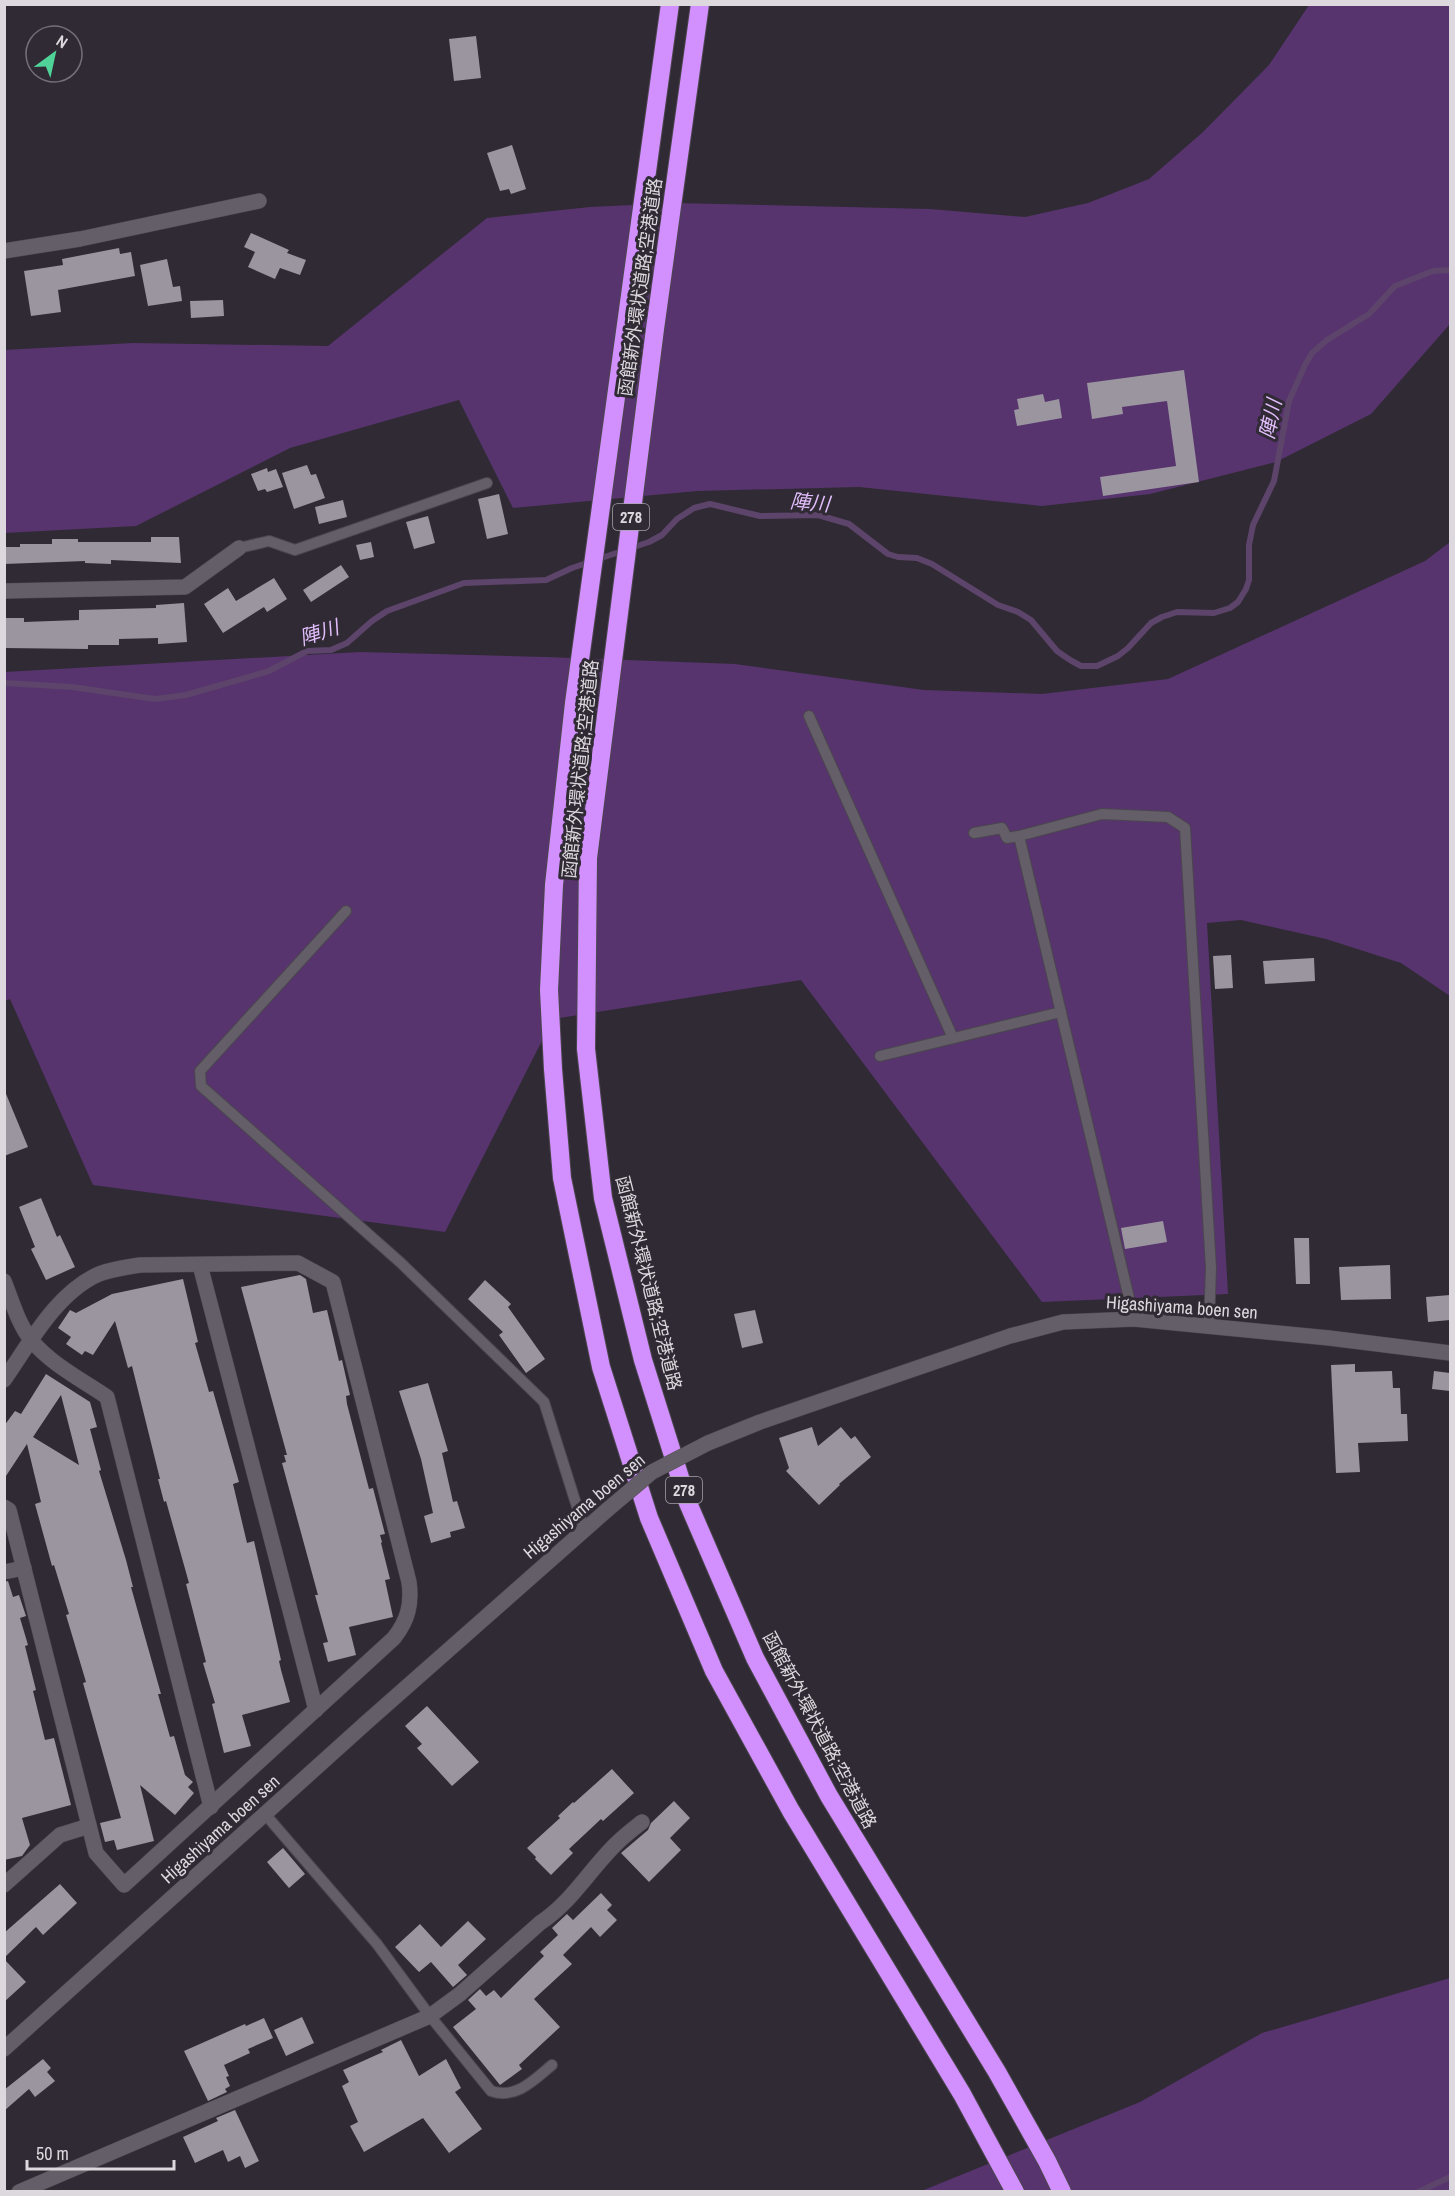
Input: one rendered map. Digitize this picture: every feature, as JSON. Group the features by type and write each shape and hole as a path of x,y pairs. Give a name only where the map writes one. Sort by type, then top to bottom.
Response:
{"highway":[{"name":"函館新外環状道路;空港道路","path":"670,4 574,703 554,885 549,990 562,1178 601,1367 649,1518 714,1671 791,1811 962,2094 1015,2192"},
{"name":"函館新外環状道路;空港道路","path":"700,4 655,329 588,858 586,1049 603,1198 643,1360 688,1503 755,1658 829,1796 997,2072 1062,2192"}],"street":[{"path":"4,252 259,201"},
{"path":"4,591 185,587 240,548"},
{"path":"4,1380 62,1301 73,1290 100,1274 140,1265 298,1263 333,1282 409,1582 411,1599 403,1627 394,1638 124,1885 96,1853 9,1510 4,1507"},
{"path":"201,1265 316,1710"},
{"path":"4,1281 21,1322 32,1341 48,1357 107,1397 211,1807"},
{"name":"Higashiyama boen sen","path":"4,2049 584,1529 652,1472 708,1443 760,1422 1010,1336 1063,1322 1134,1320 1209,1326 1450,1353"},
{"path":"4,1572 24,1568"},
{"path":"19,2192 430,2016 460,1994 552,1915 573,1895 616,1844 642,1821"},
{"path":"4,1885 60,1835 89,1826"}],"lane":[{"path":"240,548 269,541 295,550 488,483"},
{"path":"809,716 953,1038"},
{"path":"974,833 1002,828 1006,838 1102,814 1168,817 1185,828 1211,1268 1209,1326"},
{"path":"1019,836 1134,1320"},
{"path":"346,911 200,1071 201,1086 401,1263 544,1402 584,1529"},
{"path":"880,1056 1061,1012"},
{"path":"265,1814 377,1944 430,2016 491,2091 506,2093 517,2091 527,2086 552,2065"}],"shaded area":[{"path":"1309,5 1450,5 1450,324 1371,414 1276,462 1150,494 1042,506 859,487 697,491 513,508 459,400 290,448 136,526 5,533 4,350 133,343 328,346 487,218 590,207 675,203 930,209 1025,217 1088,203 1149,179 1203,132 1269,65"},
{"path":"1450,542 1450,996 1401,963 1326,939 1241,920 1207,923 1228,1294 1042,1302 801,980 553,1019 445,1232 93,1185 10,999 5,1001 5,672 360,652 735,664 924,690 1042,694 1168,679 1425,561"},
{"path":"1450,1978 1450,2191 919,2192 1140,2102 1262,2033"}],"building":[{"path":"476,36 481,78 454,81 449,39"},
{"path":"512,145 526,189 511,194 509,189 500,191 487,153"},
{"path":"251,233 289,250 287,253 306,260 300,275 280,268 275,279 248,267 255,252 244,247"},
{"path":"119,248 120,254 131,252 135,276 58,290 61,312 31,316 24,271 63,265 62,259"},
{"path":"167,259 173,287 180,286 182,301 148,306 140,265"},
{"path":"223,300 224,316 191,318 190,301"},
{"path":"1184,370 1199,482 1103,496 1100,477 1176,466 1167,401 1122,407 1123,414 1092,419 1087,383"},
{"path":"1043,394 1045,402 1059,399 1062,418 1017,426 1014,410 1019,409 1017,399"},
{"path":"307,465 311,475 316,474 325,498 294,509 282,473"},
{"path":"267,468 268,472 276,469 283,487 267,492 265,489 258,491 251,474"},
{"path":"499,494 508,534 487,539 478,499"},
{"path":"343,500 347,517 319,524 315,507"},
{"path":"428,516 435,543 414,549 406,522"},
{"path":"151,537 179,537 181,563 111,560 111,564 85,563 85,561 4,564 4,547 20,547 20,544 52,544 52,539 78,539 78,542 151,542"},
{"path":"371,542 374,557 360,560 356,545"},
{"path":"341,565 349,577 311,602 303,590"},
{"path":"274,578 287,599 267,612 264,607 223,633 204,604 228,588 236,601"},
{"path":"184,603 187,642 158,644 158,638 119,639 119,645 88,645 88,649 4,648 4,618 24,618 24,622 79,620 79,610 156,608 156,605"},
{"path":"1231,955 1233,988 1215,989 1213,956"},
{"path":"1314,958 1315,981 1265,984 1263,961"},
{"path":"4,1089 28,1147 4,1156"},
{"path":"41,1198 57,1237 60,1235 75,1267 46,1280 31,1249 35,1247 19,1207"},
{"path":"1163,1221 1167,1242 1125,1249 1121,1228"},
{"path":"1294,1238 1309,1238 1310,1284 1296,1284"},
{"path":"1390,1265 1391,1299 1341,1300 1339,1267"},
{"path":"300,1275 306,1279 313,1313 327,1310 339,1361 342,1360 350,1395 346,1396 347,1404 369,1489 373,1488 385,1534 380,1535 390,1579 385,1580 393,1617 349,1627 356,1655 328,1662 323,1643 328,1642 315,1595 318,1595 282,1463 286,1462 284,1455 287,1455 241,1287"},
{"path":"183,1279 198,1342 195,1343 209,1392 213,1391 239,1482 233,1484 247,1543 254,1541 281,1660 279,1661 281,1670 290,1702 242,1715 251,1746 224,1753 212,1704 215,1703 203,1663 206,1662 186,1584 189,1583 166,1501 164,1502 132,1366 128,1368 115,1321 93,1355 85,1351 82,1355 66,1344 71,1337 58,1328 70,1310 76,1313 112,1294"},
{"path":"485,1280 511,1304 508,1307 545,1359 526,1373 499,1335 503,1332 468,1299"},
{"path":"1450,1295 1450,1320 1428,1322 1426,1297"},
{"path":"755,1310 763,1343 742,1348 734,1314"},
{"path":"1355,1364 1355,1372 1392,1371 1393,1388 1400,1388 1401,1414 1407,1414 1408,1441 1358,1443 1360,1472 1336,1473 1331,1365"},
{"path":"1434,1371 1450,1373 1450,1391 1432,1389"},
{"path":"46,1374 90,1402 97,1427 90,1429 101,1470 99,1471 126,1560 133,1587 131,1587 161,1694 158,1694 170,1737 174,1736 185,1775 193,1782 188,1787 194,1793 175,1815 140,1785 154,1841 117,1850 114,1840 105,1842 100,1823 121,1818 83,1683 86,1682 66,1615 69,1614 54,1565 52,1566 35,1504 41,1502 27,1444 4,1479 4,1426 15,1411 21,1414","holes":["61,1395 79,1465 33,1437"]},
{"path":"428,1383 448,1451 442,1453 453,1502 457,1501 465,1528 450,1532 451,1537 431,1543 424,1516 433,1513 421,1459 399,1391"},
{"path":"812,1427 818,1446 841,1427 851,1439 855,1436 871,1457 839,1484 819,1505 786,1471 789,1468 779,1438"},
{"path":"8,1581 13,1597 19,1595 26,1616 20,1618 28,1645 25,1646 36,1690 33,1691 45,1740 54,1738 71,1805 22,1818 30,1845 22,1856 4,1860 4,1582"},
{"path":"427,1706 479,1762 452,1786 417,1748 422,1744 405,1726"},
{"path":"612,1769 634,1793 603,1821 601,1819 569,1849 573,1853 551,1875 527,1848 560,1818 558,1816 573,1802"},
{"path":"674,1801 690,1818 670,1838 681,1850 649,1882 621,1853 648,1830 651,1823"},
{"path":"283,1848 305,1874 289,1888 267,1862"},
{"path":"60,1884 77,1903 43,1935 36,1927 4,1958 4,1933"},
{"path":"601,1893 612,1905 607,1910 617,1920 600,1937 591,1927 563,1955 572,1964 534,1999 560,2027 519,2065 522,2069 500,2085 453,2027 476,2009 468,2000 480,1989 486,1996 494,1990 501,1998 544,1956 540,1952 558,1935 552,1928 567,1914 573,1920"},
{"path":"468,1921 486,1939 458,1965 467,1975 453,1987 431,1962 419,1972 395,1947 420,1924 441,1947"},
{"path":"4,1959 26,1982 4,2002"},
{"path":"302,2017 314,2043 286,2056 274,2030"},
{"path":"264,2018 273,2038 248,2049 250,2053 224,2065 230,2086 225,2089 227,2092 208,2101 184,2051"},
{"path":"401,2040 419,2076 446,2059 461,2088 455,2092 482,2129 449,2153 423,2118 364,2152 350,2126 358,2122 342,2086 349,2082 343,2070 383,2052 381,2050"},
{"path":"43,2059 51,2068 47,2072 55,2081 35,2097 29,2089 4,2111 4,2090"},
{"path":"235,2110 259,2161 245,2168 240,2156 228,2162 223,2150 195,2163 183,2137 218,2121 216,2118"}],"waterway":[{"name":"陣川","path":"4,683 72,687 155,699 186,695 269,671 307,651 331,650 347,643 387,611 464,583 546,580 572,568 649,542 662,535 677,519 694,508 710,504 760,516 818,515 849,524 888,554 917,558 932,564 998,605 1018,612 1031,620 1057,651 1070,660 1081,666 1097,666 1118,656 1151,623 1162,617 1177,612 1214,613 1230,608 1238,602 1249,580 1249,545 1253,525 1274,481 1289,401 1312,353 1327,340 1369,314 1395,286 1433,271 1450,270"},
{"path":"1418,2192 1450,2177"}]}
